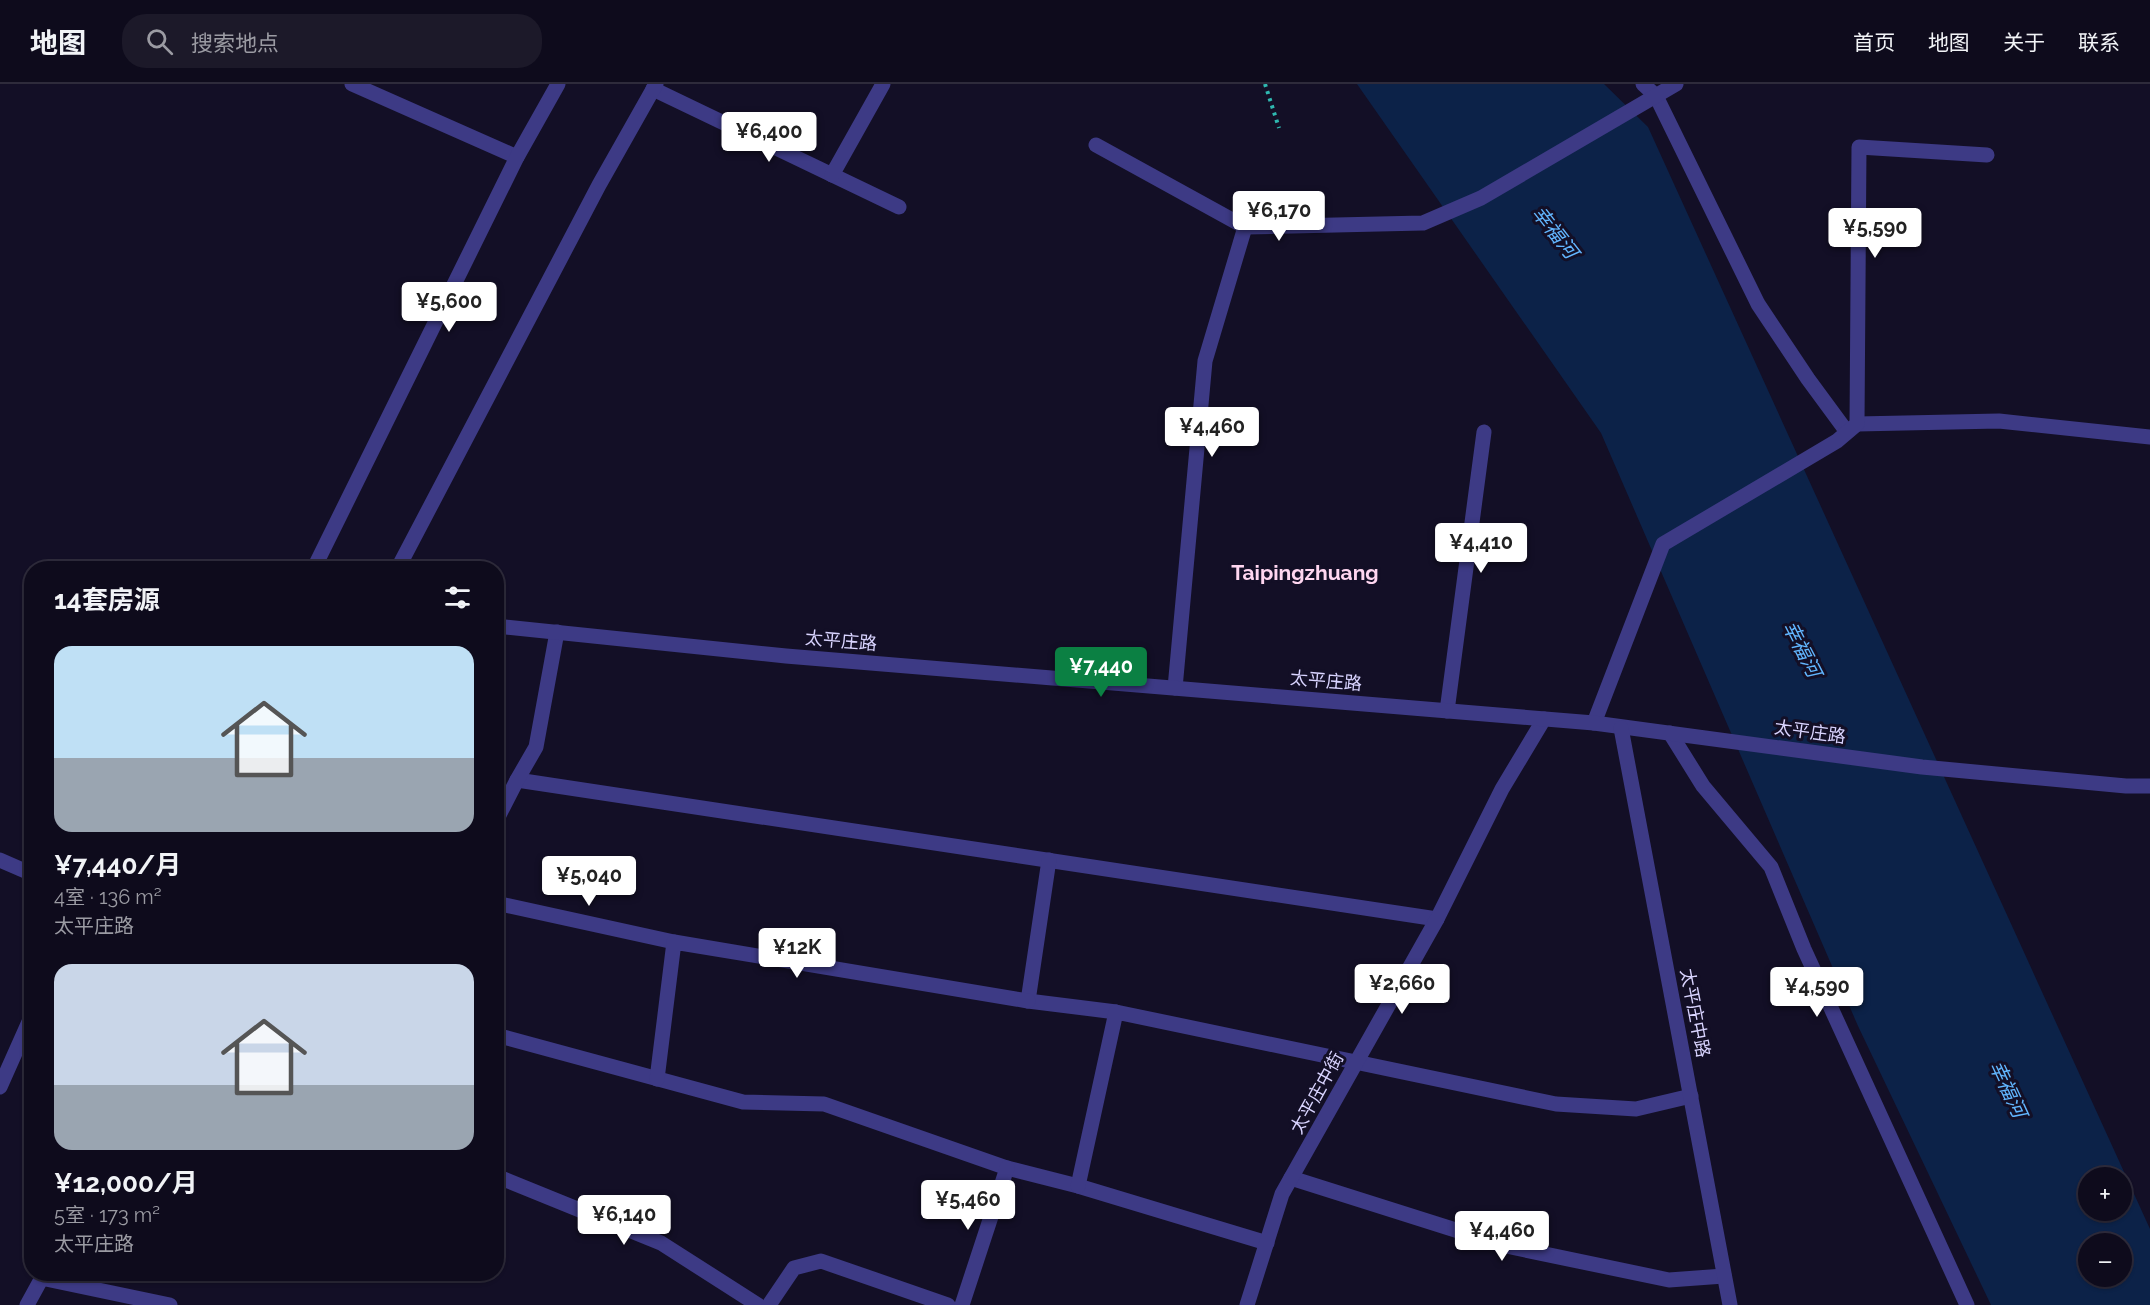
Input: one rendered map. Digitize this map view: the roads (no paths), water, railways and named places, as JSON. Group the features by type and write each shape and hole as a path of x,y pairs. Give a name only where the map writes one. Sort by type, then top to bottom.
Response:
{"street":[{"path":"352,84 517,157"},
{"path":"317,561 517,157 558,84"},
{"path":"832,175 883,84"},
{"path":"1643,84 1656,96 1758,304 1847,432"},
{"path":"1096,145 1245,227 1423,223 1481,198 1676,84"},
{"path":"402,561 599,185 654,87 899,207"},
{"path":"1847,432 1859,147 1987,156"},
{"path":"1175,688 1204,361 1245,227"},
{"path":"1594,723 1663,544 1847,432 1999,421 2150,437"},
{"path":"1447,711 1484,432"},
{"name":"太平庄路","path":"504,627 786,656 1594,723 1922,767 2126,786 2150,786"},
{"path":"504,805 536,747 557,632"},
{"name":"太平庄中街","path":"1247,1305 1282,1194 1437,919 1502,789 1544,719"},
{"name":"太平庄中路","path":"1621,728 1730,1305"},
{"path":"1670,733 1703,786 1771,867 1804,949 1966,1305"},
{"path":"517,780 1437,919"},
{"path":"2126,786 2150,794"},
{"path":"0,860 24,870"},
{"path":"1028,1001 1050,860"},
{"path":"504,905 674,942 1028,1001 1116,1012 1556,1104 1636,1109 1690,1096"},
{"path":"657,1079 674,942"},
{"path":"1078,1186 1116,1012"},
{"path":"0,1087 24,1033"},
{"path":"504,1037 743,1102 824,1104 1007,1168 1078,1186 1267,1243"},
{"path":"962,1305 1007,1168"},
{"path":"1292,1178 1506,1246 1669,1280 1724,1276"},
{"path":"504,1179 662,1243 758,1305"},
{"path":"769,1305 794,1268 821,1261 948,1305"},
{"path":"27,1305 39,1281"},
{"path":"64,1281 170,1305"}],"water":[{"name":"幸福河","path":"1357,84 1604,84 1648,127 2122,1167 2078,1167 2078,1221 2132,1221 2132,1189 2150,1229 2150,1305 1991,1305 1858,1026 1601,433"}],"district":[{"name":"Taipingzhuang","path":"1305,573"}]}
